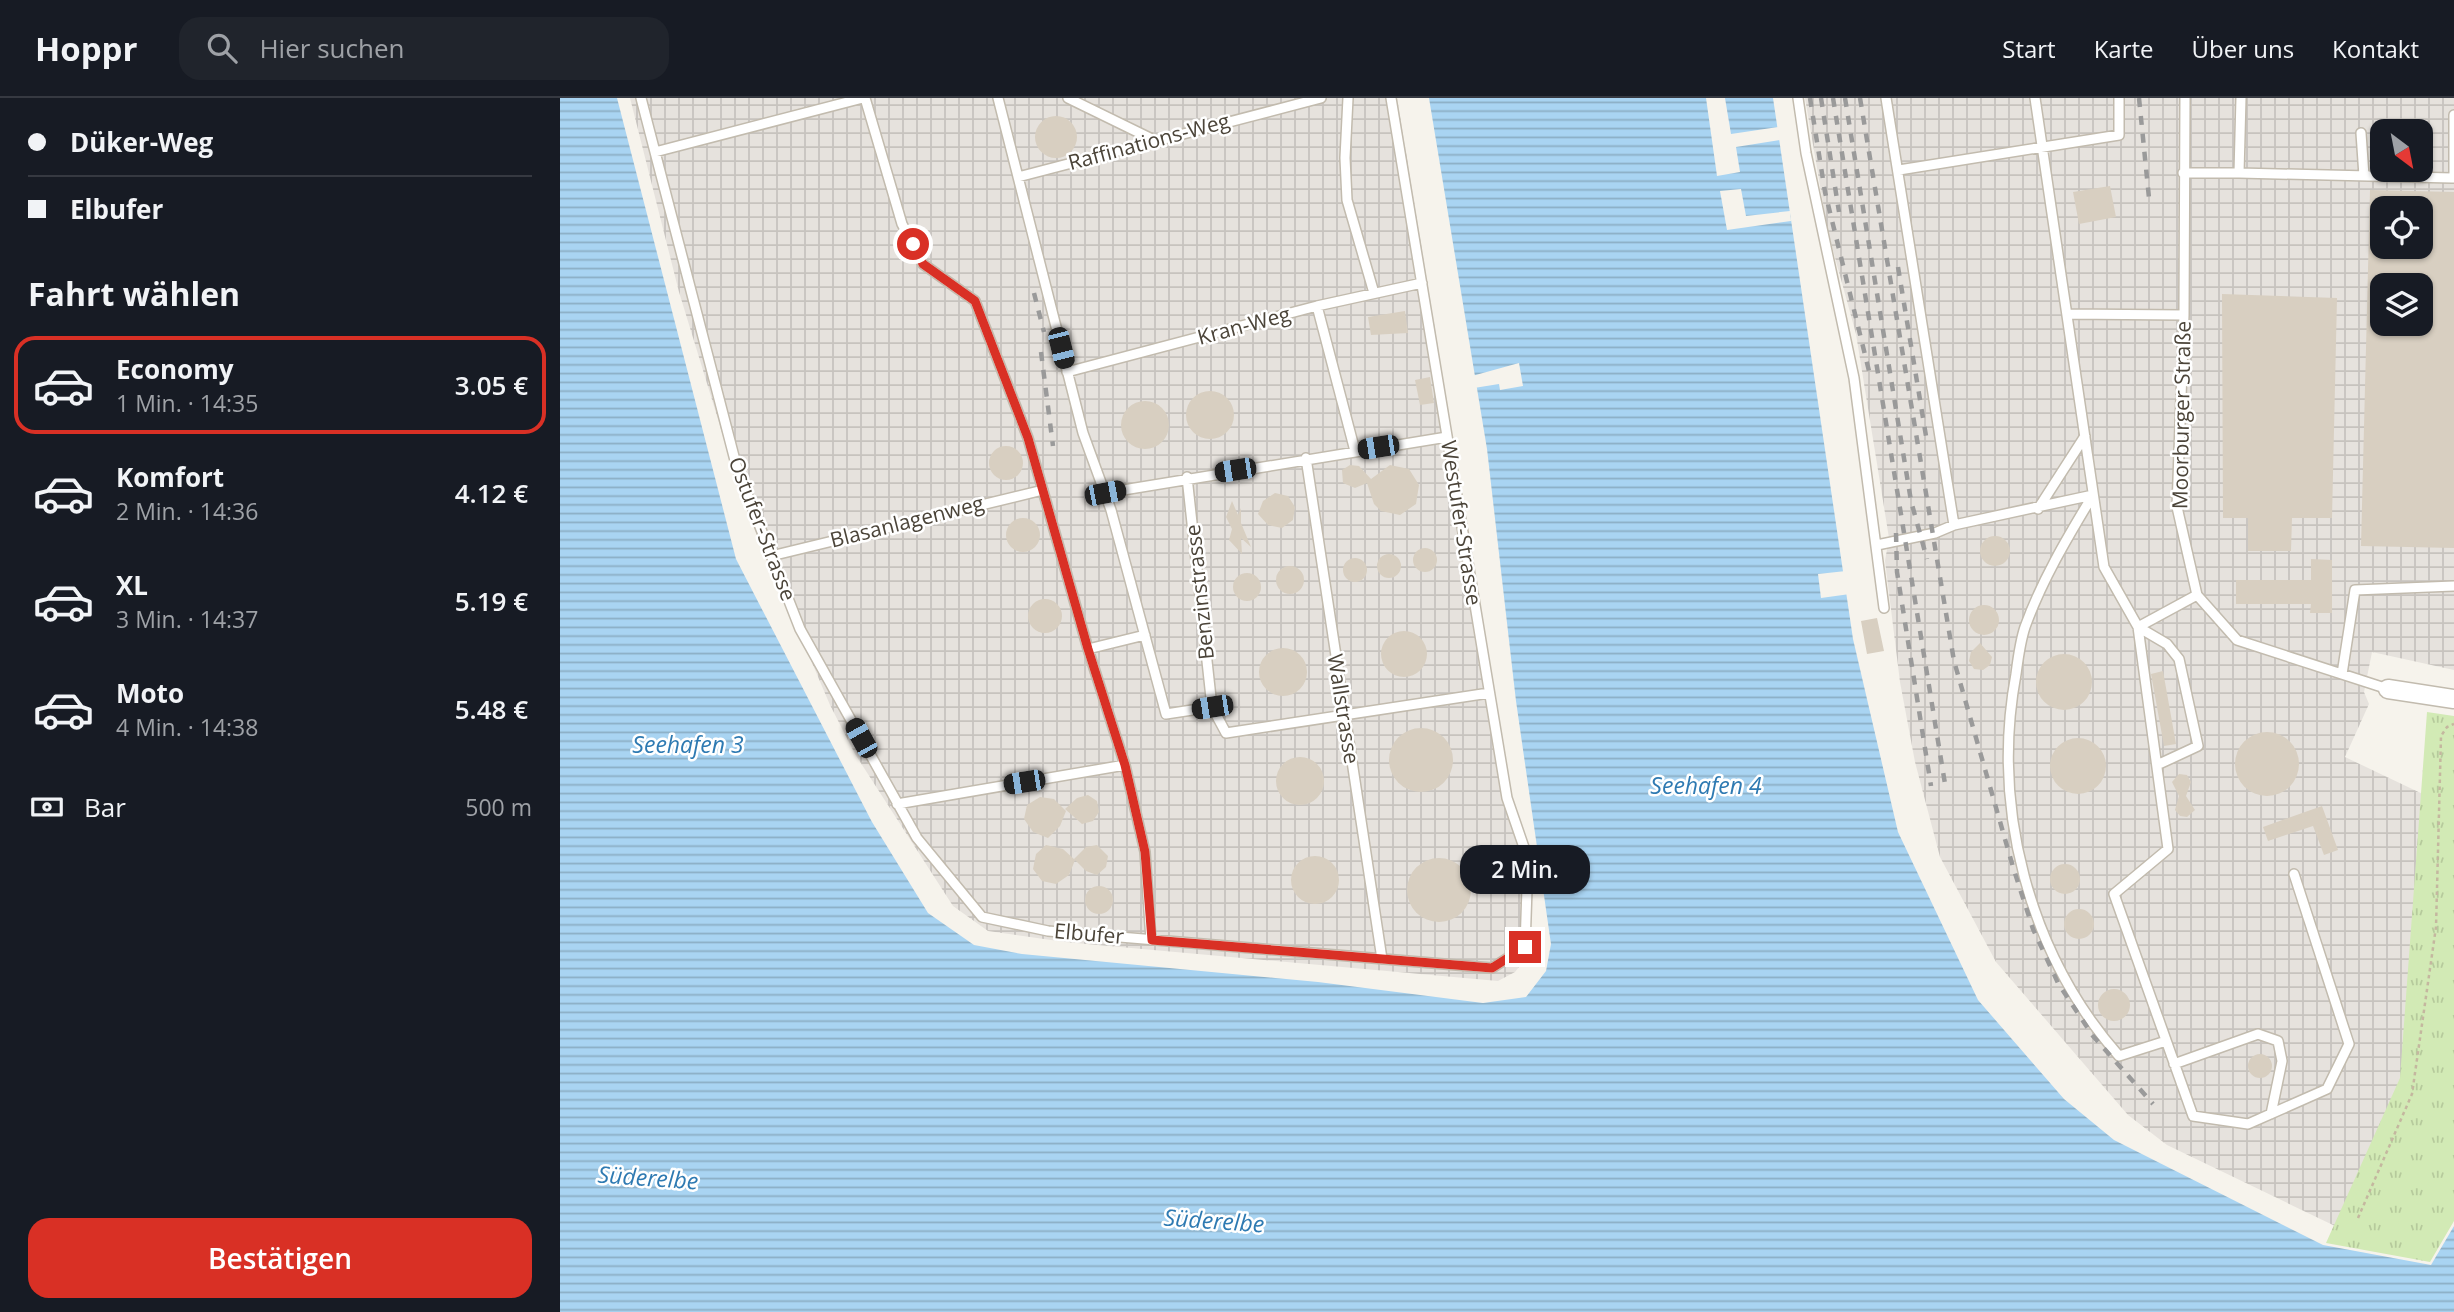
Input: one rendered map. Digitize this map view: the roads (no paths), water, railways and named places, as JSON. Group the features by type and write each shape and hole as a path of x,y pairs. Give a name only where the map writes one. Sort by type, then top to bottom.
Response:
{"street":[{"path":"2388,689 2454,699"}],"lane":[{"name":"Ostufer-Strasse","path":"641,98 737,468 800,629 917,838 982,917"},
{"path":"655,152 864,98 902,224 923,264 975,301 1028,438 1088,649 1125,765 1145,852 1152,940"},
{"path":"998,98 1083,433 1105,493 1166,714 1212,707 1226,733 1489,693"},
{"path":"1068,98 1154,140"},
{"name":"Raffinations-Weg","path":"1018,177 1321,98"},
{"path":"1348,98 1345,158 1348,200 1374,293"},
{"name":"Westufer-Strasse","path":"1391,98 1507,798 1528,859 1525,947"},
{"path":"1798,98 1806,153 1854,378 1884,608"},
{"path":"1886,98 1954,525"},
{"path":"2035,98 2104,567 2138,627 2168,849 2114,894 2193,1116 2248,1124 2327,1089 2348,1044 2294,874"},
{"path":"1899,170 2119,135 2119,98"},
{"name":"Moorburger Straße","path":"2185,98 2184,315 2177,508 2197,595 2237,640 2388,689"},
{"path":"2239,173 2241,98"},
{"path":"2183,173 2453,178 2454,115"},
{"path":"2361,133 2364,176"},
{"name":"Kran-Weg","path":"1067,372 1317,306 1422,283"},
{"path":"1317,306 1355,451"},
{"path":"2067,314 2184,315"},
{"path":"2038,509 2085,436"},
{"path":"1105,493 1187,477 1447,437"},
{"name":"Wallstrasse","path":"1306,458 1382,959"},
{"name":"Benzinstrasse","path":"1187,477 1212,707"},
{"name":"Blasanlagenweg","path":"771,556 1043,490"},
{"path":"1877,545 1932,534 1954,525 2093,495"},
{"path":"2093,495 2049,569 2024,630 2008,713 2012,811 2020,864 2040,926 2064,980 2098,1033 2119,1056 2166,1041"},
{"path":"2343,674 2355,590 2454,586"},
{"path":"2138,627 2197,595"},
{"path":"2138,627 2167,644 2179,659 2198,746 2157,765"},
{"path":"1088,649 1145,635"},
{"path":"897,804 1125,765"},
{"name":"Elbufer","path":"982,917 1048,931 1492,968 1525,947"},
{"path":"2174,1063 2258,1034 2278,1041 2282,1060 2271,1114"}],"water":[{"path":"560,98 617,98 736,559 872,822 928,913 974,945 1022,954 1318,982 1483,1003 1526,997 1546,971 1551,944 1516,701 1487,449 1429,98 1773,98 1853,639 1898,832 1978,1000 2064,1099 2114,1140 2323,1245 2431,1265 2454,1226 2454,1312 560,1312"}],"railway":[{"path":"1810,98 1825,192 1869,371"},
{"path":"1821,98 1839,212"},
{"path":"1833,98 1946,790"},
{"path":"1845,98 1911,501 1927,559"},
{"path":"1860,98 1954,661 2013,867 2033,929 2058,983 2093,1036 2153,1104"},
{"path":"2139,98 2149,198"},
{"path":"1898,267 1926,436"},
{"path":"1034,293 1044,332"},
{"path":"1041,352 1053,446"},
{"path":"1896,533 1897,572 1931,786"}],"water label":[{"name":"Seehafen 3","path":"688,745"},
{"name":"Seehafen 4","path":"1706,786"},
{"name":"Süderelbe","path":"648,1178"},
{"name":"Süderelbe","path":"1214,1221"}]}
